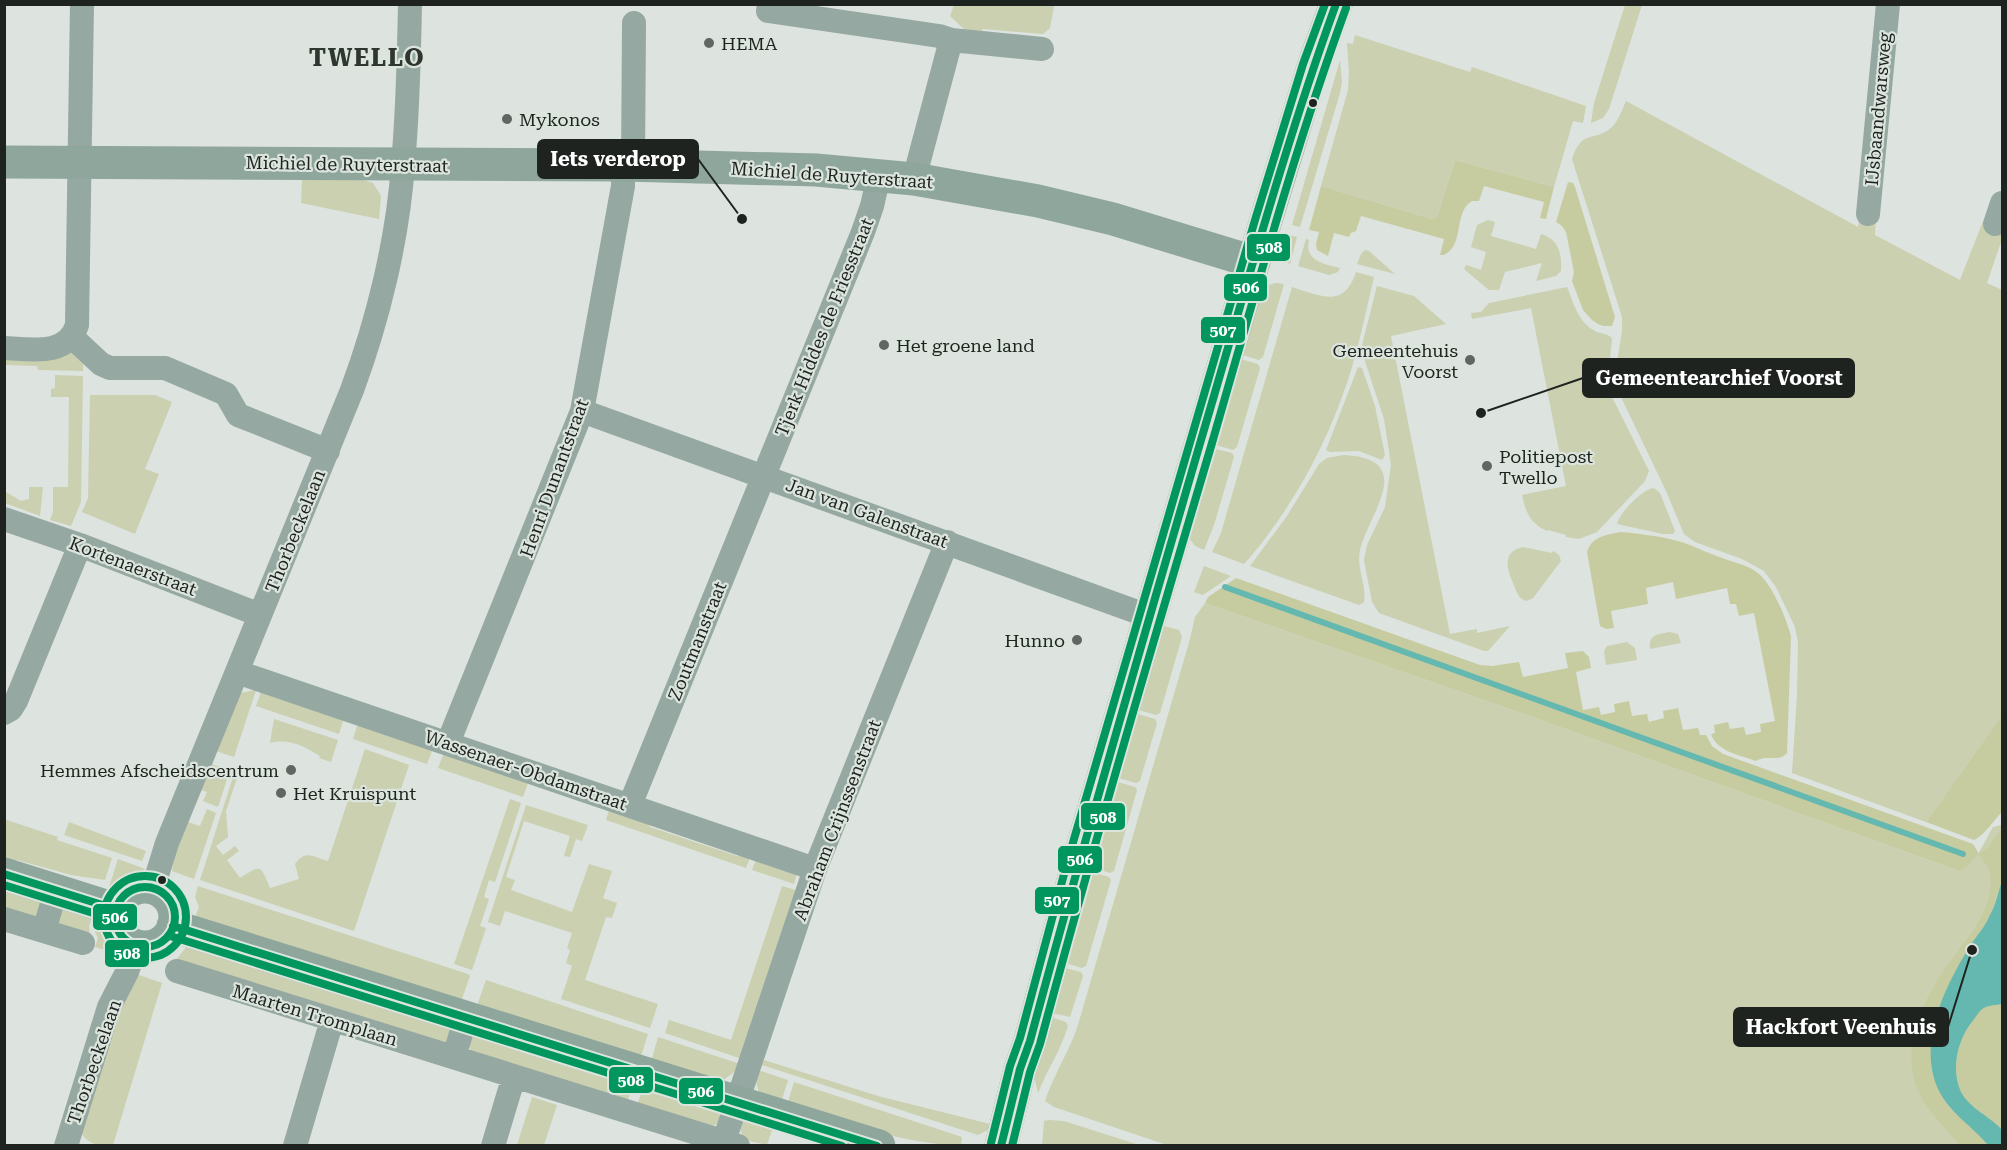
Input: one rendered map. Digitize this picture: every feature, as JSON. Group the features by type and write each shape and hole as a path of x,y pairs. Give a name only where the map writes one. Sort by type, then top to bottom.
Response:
{"street":[{"path":"4,348 56,348 67,342 75,332 81,162 82,4"},
{"name":"Thorbeckelaan","path":"153,888 167,843 361,365 390,251 403,165 410,4"},
{"name":"IJsbaandwarsweg","path":"1868,214 1888,4"},
{"path":"1001,1146 1080,854 1313,67 1328,6"},
{"path":"768,8 939,36 951,40 1042,50"},
{"name":"Henri Dunantstraat","path":"448,743 582,411 628,165 634,23"},
{"path":"914,179 951,40"},
{"name":"Michiel de Ruyterstraat","path":"4,162 628,165 751,167 879,176 914,179 1073,209 1254,262"},
{"name":"Tjerk Hiddes de Friesstraat","path":"765,477 863,232 879,176"},
{"path":"72,337 101,364 110,368 165,368 226,394 238,415 327,451"},
{"name":"Jan van Galenstraat","path":"582,411 1151,617"},
{"name":"Zoutmanstraat","path":"630,805 765,477"},
{"name":"Kortenaerstraat","path":"4,519 80,545 261,615"},
{"name":"Abraham Crijnssenstraat","path":"737,1101 815,869 947,542"},
{"path":"4,713 11,709 16,701 80,545"},
{"name":"Wassenaer-Obdamstraat","path":"237,672 815,869"},
{"path":"4,874 116,909"},
{"path":"145,886 153,888 160,891 172,903 173,926 169,935 162,941 145,947 136,946 123,938 118,931 114,916 116,909 119,901 130,890 145,886"},
{"path":"44,931 56,890"},
{"path":"4,919 82,943"},
{"path":"173,926 879,1146"},
{"name":"Thorbeckelaan","path":"67,1145 109,1006 127,972 136,946"},
{"name":"Maarten Tromplaan","path":"177,971 731,1143 737,1101"},
{"path":"454,1058 466,1017"},
{"path":"294,1146 332,1020"},
{"path":"1018,1146 1030,1041"},
{"path":"493,1146 514,1076"}],"green space":[{"path":"1050,4 1054,6 1050,28 1043,34 983,29 977,36 970,35 950,16 954,5"},
{"path":"1625,5 1642,5 1609,109 1603,118 1591,123 1594,103"},
{"path":"1355,35 1470,72 1472,67 1586,106 1583,123 1573,121 1554,187 1455,160 1437,217 1432,219 1321,186 1348,90 1347,43 1353,44"},
{"path":"1340,60 1342,82 1340,93 1300,227 1292,225"},
{"path":"1626,101 1858,227 1860,216 1876,217 1875,235 1960,280 1983,221 2002,228 2002,239 1987,283 2002,290 2002,715 1926,822 1792,773 1797,696 1798,643 1795,627 1776,587 1764,571 1742,559 1695,542 1684,534 1620,395 1616,369 1622,317 1572,159 1584,139 1606,132 1612,127"},
{"path":"1455,160 1554,187 1546,219 1540,218 1544,202 1484,186 1479,201 1472,201 1466,206 1460,220 1455,244 1444,255 1440,255 1444,239 1361,216 1356,231 1349,237 1334,233 1328,256 1317,250 1319,232 1309,230 1321,186 1432,219 1437,217"},
{"path":"302,180 363,180 373,183 381,196 379,219 301,203"},
{"path":"1568,182 1573,183 1575,187 1615,317 1612,326 1598,324 1583,310 1572,281 1574,272 1566,232 1556,222"},
{"path":"1488,220 1495,222 1491,236 1536,249 1541,234 1547,236 1556,243 1560,253 1561,271 1556,276 1536,281 1542,263 1505,272 1499,290 1489,290 1464,269 1466,265 1481,270 1486,252 1471,247 1477,225"},
{"path":"1275,232 1297,237 1290,264 1276,251"},
{"path":"1306,239 1309,240 1309,253 1312,257 1322,263 1340,268 1338,272 1329,275 1298,266"},
{"path":"1365,250 1369,251 1395,274 1357,264"},
{"path":"1356,272 1374,277 1348,380 1318,453 1292,500 1244,564 1212,552 1221,533 1292,287 1330,297 1345,291"},
{"path":"1284,284 1263,357 1259,360 1239,354 1264,286"},
{"path":"1377,286 1414,296 1446,324 1391,336 1450,634 1477,629 1477,633 1510,626 1488,651 1379,613 1372,602 1364,560 1367,545 1385,507 1391,465 1384,419 1362,352"},
{"path":"1567,287 1584,323 1595,331 1612,338 1609,369 1612,397 1649,471 1645,481 1597,532 1579,539 1547,531 1536,525 1527,512 1522,495 1566,486 1531,308 1472,319 1471,313 1481,312 1489,303"},
{"path":"75,349 84,357 83,371 38,370 37,366 5,365 5,356"},
{"path":"1237,358 1258,364 1260,368 1237,447 1233,450 1213,444"},
{"path":"1358,367 1362,368 1375,406 1385,455 1382,460 1359,451 1330,452 1326,450"},
{"path":"55,375 83,376 81,502 71,526 50,520 53,512 53,487 68,487 69,397 51,397 51,389 55,388"},
{"path":"90,395 155,395 172,402 145,469 159,474 135,534 82,512 88,498"},
{"path":"1211,448 1232,453 1234,457 1214,525 1204,550 1195,546 1188,536"},
{"path":"1344,455 1366,459 1379,466 1384,477 1383,490 1360,550 1359,563 1365,596 1364,602 1359,605 1250,566 1287,516 1319,464 1327,458"},
{"path":"29,487 43,487 40,516 5,503 6,492 21,501 29,499"},
{"path":"1654,488 1660,493 1675,531 1673,534 1617,524 1632,503 1643,493"},
{"path":"1621,532 1682,542 1743,565 1764,579 1774,594 1791,636 1787,753 1784,756 1756,761 1736,755 1718,745 1711,734 1715,733 1714,725 1728,722 1730,729 1744,727 1746,735 1761,732 1760,724 1775,721 1754,613 1739,616 1736,604 1730,604 1727,588 1676,599 1673,582 1646,588 1648,604 1611,611 1614,628 1606,629 1600,626 1587,552 1596,539"},
{"path":"1523,547 1552,553 1553,551 1559,555 1561,561 1533,598 1528,601 1522,599 1518,594 1508,568 1511,553"},
{"path":"1204,566 1231,576 1203,595 1194,592"},
{"path":"1236,578 1480,665 1492,666 1519,662 1523,677 1568,668 1565,653 1583,651 1589,657 1591,668 1576,672 1583,710 1599,707 1601,715 1615,712 1614,704 1629,701 1632,716 1647,714 1649,722 1664,718 1663,711 1678,708 1683,730 1698,728 1700,735 1706,735 1712,746 1723,754 1973,844 1979,854 1962,872 1524,714 1205,603 1208,597"},
{"path":"1205,603 1524,714 1962,872 1977,856 1993,827 2002,825 2002,1145 1170,1146 1054,1107 1045,1101 1078,1025 1195,617"},
{"path":"1160,625 1179,630 1182,637 1160,713 1156,715 1135,709"},
{"path":"1670,632 1678,634 1681,643 1650,649 1653,638 1658,634"},
{"path":"1627,642 1635,648 1637,660 1606,665 1604,651 1607,646"},
{"path":"262,689 342,718 339,734 256,706"},
{"path":"256,690 234,757 216,751 240,693"},
{"path":"1134,713 1155,719 1157,723 1140,781 1136,783 1115,777"},
{"path":"2002,715 2002,812 1974,840 1926,822"},
{"path":"274,719 338,740 331,762 319,758 320,756 296,744 270,743"},
{"path":"360,724 432,751 427,764 353,739 357,726"},
{"path":"365,749 409,765 354,931 200,880 235,771 239,772 226,811 228,837 216,846 223,855 235,846 239,851 227,860 240,878 253,870 260,869 270,888 299,879 295,864 306,855 328,861"},
{"path":"443,755 529,780 523,797 438,768"},
{"path":"211,764 230,770 218,807 203,801 207,792 201,790"},
{"path":"1114,781 1135,787 1137,790 1114,871 1110,873 1089,866"},
{"path":"510,799 521,803 495,882 489,880 484,897 489,899 480,926 486,928 472,970 454,964"},
{"path":"526,805 588,825 582,841 576,839 570,857 564,856 570,836 524,821 506,877 515,880 511,890 572,912 589,864 612,871 603,898 617,903 612,918 606,917 585,980 658,1004 650,1028 561,999 572,966 566,963 570,950 567,948 572,933 505,911 500,926 488,922"},
{"path":"610,807 645,820 650,827 737,856 745,853 751,855 746,868 606,820"},
{"path":"207,809 216,813 194,879 172,871 174,857 188,822 200,826"},
{"path":"4,819 112,858 105,880 71,875 17,860 15,865 5,862"},
{"path":"69,822 146,851 142,861 64,835"},
{"path":"2002,829 2002,881 1992,912 1971,945 1939,1008 1933,1034 1931,1064 1932,1074 1950,1109 1988,1145 1960,1145 1934,1116 1918,1091 1911,1053 1914,1031 1922,1009 1946,967 1971,934 1985,909 1991,883 1989,870 1979,854 1988,847"},
{"path":"757,857 797,873 794,884 752,870"},
{"path":"118,859 145,869 131,879 109,887"},
{"path":"1088,871 1109,877 1111,880 1086,966 1082,968 1062,962"},
{"path":"4,884 43,896 36,919 5,910"},
{"path":"198,886 468,974 470,976 462,999 459,1003 195,917 199,907 195,897"},
{"path":"782,886 799,891 742,1059 665,1033 669,1020 731,1040"},
{"path":"59,909 93,914 89,926 90,934 57,925"},
{"path":"99,918 110,937 114,953 95,947 98,938 94,930"},
{"path":"187,946 452,1024 448,1044 176,960"},
{"path":"1061,967 1081,972 1083,976 1070,1017 1048,1012"},
{"path":"139,975 162,983 113,1145 95,1144 81,1133 119,1012"},
{"path":"486,980 648,1034 640,1059 479,1009 478,1003"},
{"path":"2002,1004 2002,1130 1965,1098 1958,1083 1956,1063 1964,1034 1979,1012 1986,1007"},
{"path":"1047,1016 1066,1022 1068,1026 1038,1093 1034,1076"},
{"path":"473,1035 634,1080 627,1103 470,1050 469,1043"},
{"path":"658,1037 740,1064 739,1068 721,1082 651,1062"},
{"path":"764,1060 878,1096 990,1124 988,1130 978,1135 762,1065"},
{"path":"755,1069 788,1080 781,1103 759,1093"},
{"path":"794,1082 962,1137 961,1145 896,1137 787,1105"},
{"path":"644,1083 716,1109 721,1117 719,1123 708,1128 637,1106"},
{"path":"532,1097 557,1105 544,1145 517,1145"},
{"path":"746,1120 774,1124 767,1145 745,1140 740,1124"},
{"path":"1044,1121 1064,1121 1139,1145 1042,1146"}],"water":[{"path":"2002,881 2002,1004 1986,1007 1979,1012 1964,1034 1956,1063 1958,1083 1965,1098 2002,1130 2002,1145 1988,1145 1955,1113 1939,1091 1933,1073 1932,1035 1951,979 1988,919"}],"waterway":[{"path":"1225,587 1963,854"}],"transit line":[{"name":"507","path":"991,1143 1010,1066 1020,1038 1067,863 1255,220 1303,64 1325,4"},
{"name":"506","path":"1001,1146 1020,1069 1030,1041 1071,890 1249,276 1299,112 1336,4"},
{"name":"508","path":"1012,1146 1030,1072 1040,1044 1259,279 1309,115 1346,8"},
{"name":"506","path":"4,874 115,909"},
{"name":"508","path":"145,876 161,880 174,888 182,901 186,917 182,933 174,946 161,954 145,958 129,954 116,946 108,933 104,917 108,901 116,888 129,880 145,876"},
{"name":"508","path":"4,885 112,919"},
{"name":"506","path":"145,887 162,892 170,900 175,917 170,934 162,942 145,947 128,942 120,934 115,917 120,900 128,892 145,887"},
{"name":"506","path":"173,926 877,1146"},
{"name":"508","path":"170,936 842,1146"}],"place":[{"name":"HEMA","path":"709,43"},
{"name":"Mykonos","path":"507,119"},
{"name":"Iets verderop","path":"742,219"},
{"name":"Het groene land","path":"884,345"},
{"name":"Gemeentehuis Voorst","path":"1470,360"},
{"name":"Gemeentearchief Voorst","path":"1481,413"},
{"name":"Politiepost Twello","path":"1487,466"},
{"name":"Hunno","path":"1077,640"},
{"name":"Hemmes Afscheidscentrum","path":"291,770"},
{"name":"Het Kruispunt","path":"281,793"},
{"name":"Hackfort Veenhuis","path":"1972,950"}],"district":[{"name":"TWELLO","path":"367,58"}]}
